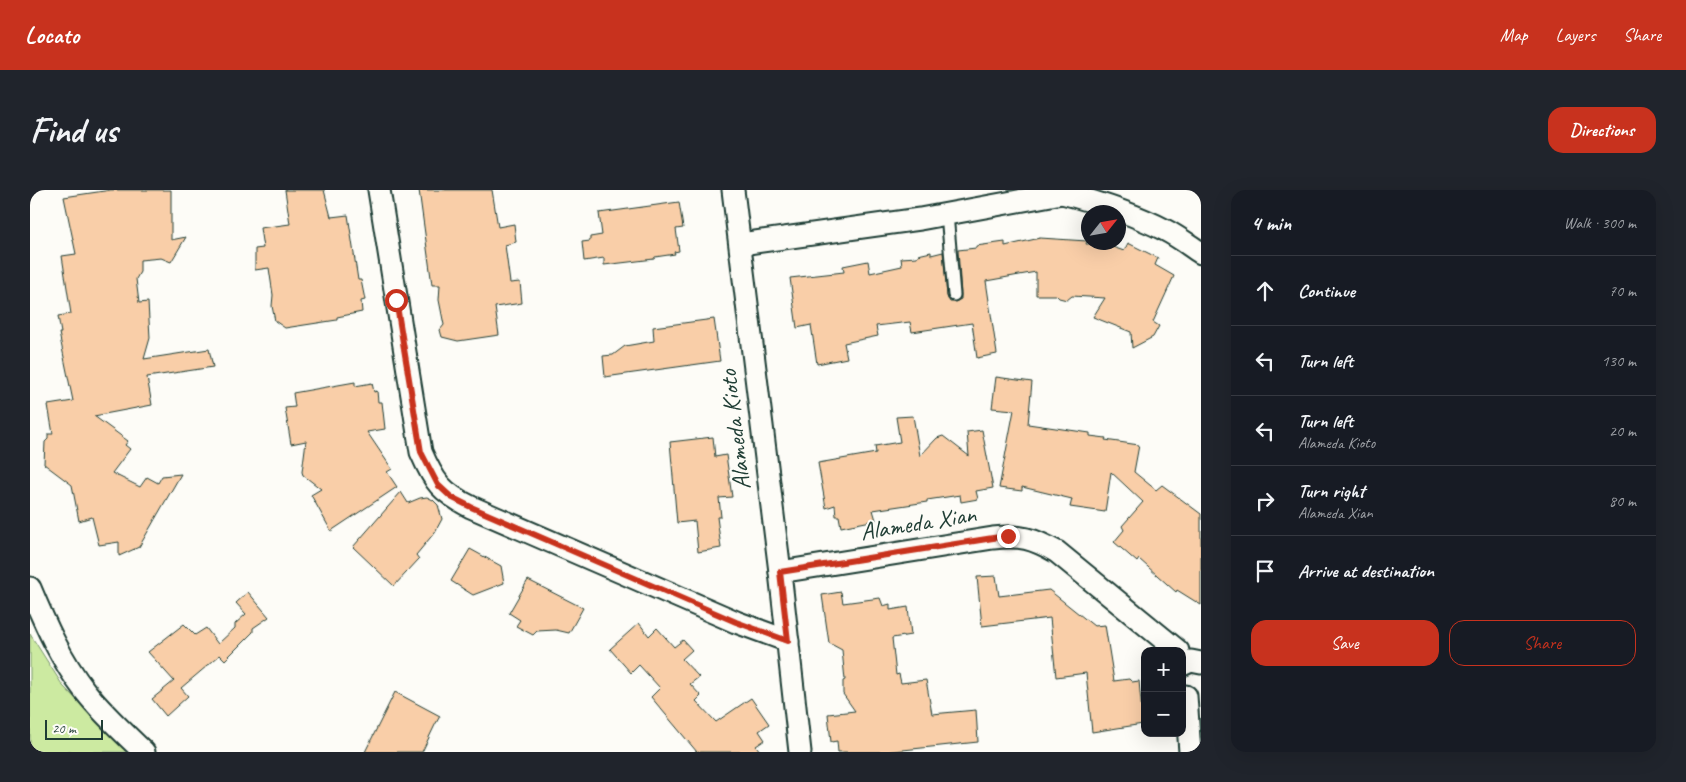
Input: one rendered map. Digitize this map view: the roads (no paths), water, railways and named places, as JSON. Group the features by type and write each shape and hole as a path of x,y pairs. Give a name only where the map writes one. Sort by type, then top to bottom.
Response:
{"street":[{"path":"379,190 421,452 438,485 451,497 471,507 736,622 788,641"},
{"name":"Alameda Kioto","path":"733,190 741,244 760,422 780,572 800,752"},
{"path":"741,244 947,214 1070,192 1129,213 1166,230 1201,253"},
{"name":"Alameda Xian","path":"780,572 993,538 1021,537 1038,541 1057,552 1187,659"},
{"path":"30,588 60,653 85,691 144,752"},
{"path":"1190,695 1190,752"}],"lane":[{"path":"947,214 954,295"}]}
